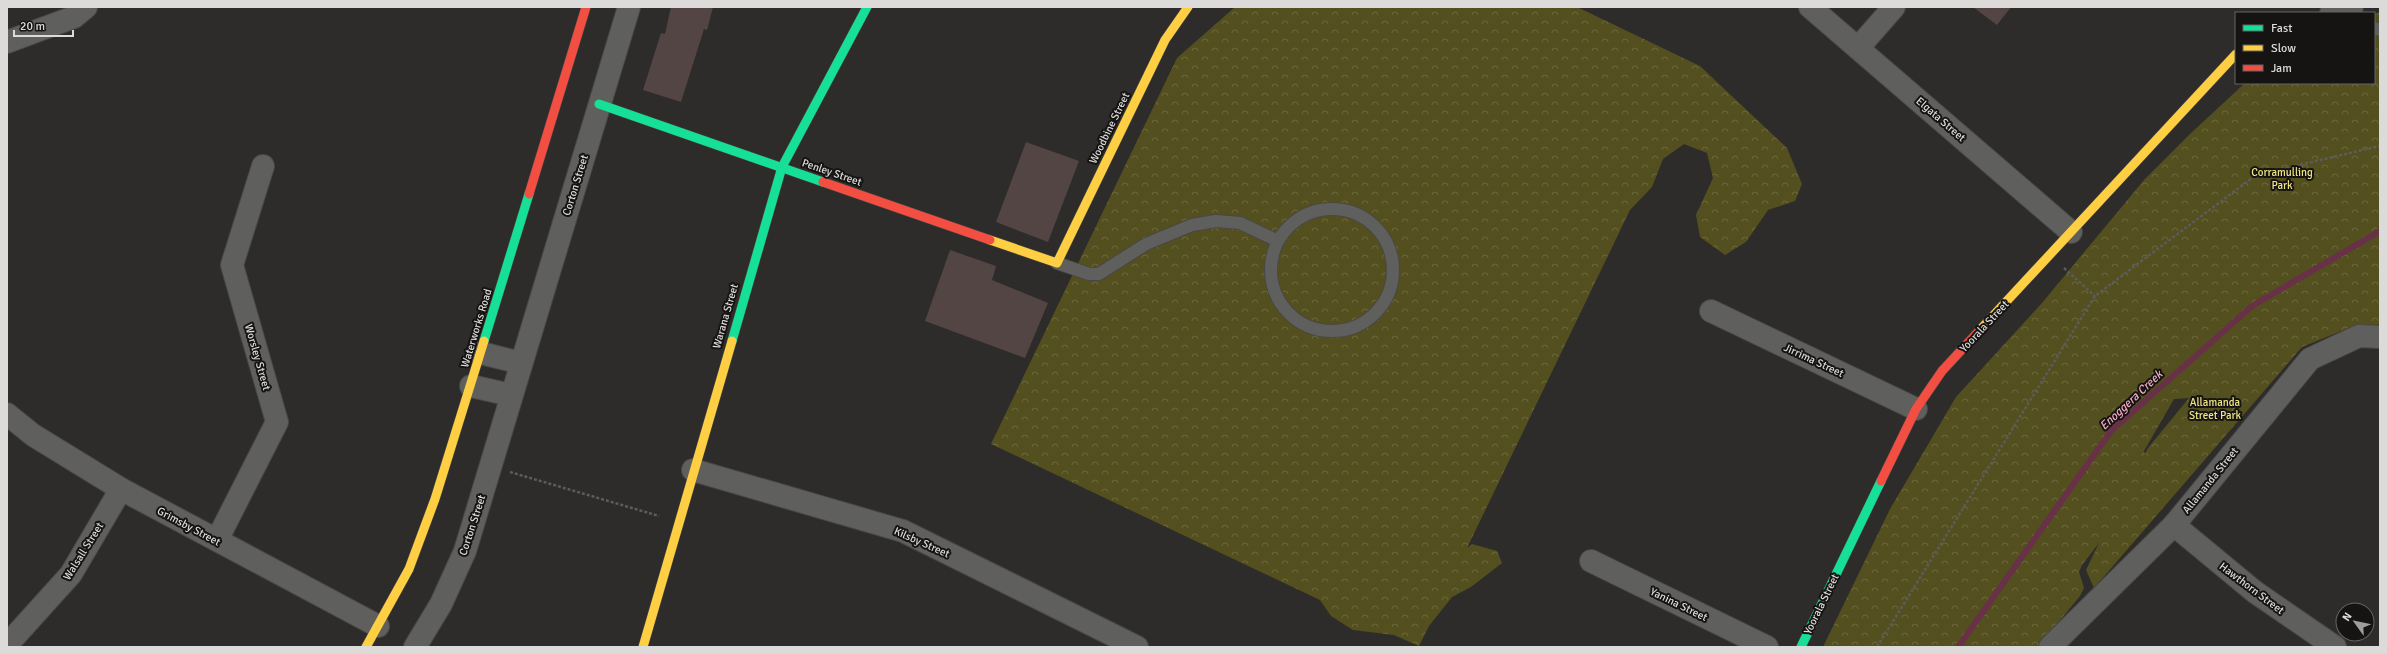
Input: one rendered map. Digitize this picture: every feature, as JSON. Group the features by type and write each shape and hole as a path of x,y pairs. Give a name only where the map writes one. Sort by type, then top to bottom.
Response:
{"street":[{"path":"7,42 74,17 86,7"},
{"name":"Waterworks Road","path":"366,647 409,569 436,499 586,7"},
{"name":"Corton Street","path":"415,647 441,604 465,551 629,7"},
{"name":"Warana Street","path":"643,647 693,470 782,167 867,7"},
{"name":"Woodbine Street","path":"1057,263 1165,40 1188,7"},
{"name":"Elgata Street","path":"1810,7 2071,232"},
{"path":"1858,48 1894,7"},
{"path":"2334,12 2351,7"},
{"name":"Yoorala Street","path":"1801,647 1916,409 1942,371 2235,55"},
{"name":"Penley Street","path":"599,104 1057,263"},
{"name":"Worsley Street","path":"217,540 277,422 232,265 263,166"},
{"name":"Jirrima Street","path":"1711,312 1916,409"},
{"name":"Allamanda Street","path":"2050,647 2174,525 2310,359 2359,336 2380,337"},
{"path":"481,353 521,363"},
{"path":"471,386 511,395"},
{"name":"Grimsby Street","path":"7,414 33,435 121,489 378,626"},
{"name":"Kilsby Street","path":"693,470 902,531 1137,647"},
{"name":"Walsall Street","path":"7,645 71,574 121,489"},
{"name":"Hawthorn Street","path":"2174,525 2255,592 2335,647"},
{"name":"Yanina Street","path":"1591,561 1767,647"}],"lane":[{"path":"1329,209 1349,211 1368,220 1383,235 1391,254 1393,274 1388,294 1377,311 1362,323 1344,330 1324,331 1305,325 1289,314 1278,298 1272,279 1272,260 1278,241 1291,225 1308,214 1329,209"},
{"path":"1057,263 1089,274 1099,274 1164,235 1192,225 1216,221 1240,223 1278,241"}],"path":[{"path":"1877,647 2095,296 2256,174 2380,146"},
{"path":"2050,255 2095,296"},
{"path":"490,466 679,522"}],"green space":[{"path":"1235,7 1577,7 1700,66 1787,148 1802,184 1795,201 1768,210 1746,242 1725,255 1700,237 1696,215 1713,178 1707,153 1684,144 1663,159 1652,187 1630,210 1467,548 1472,544 1497,551 1502,563 1471,587 1452,597 1429,626 1419,646 1394,635 1353,630 1331,616 1320,600 991,444 1177,58"},
{"name":"Corramulling Park","path":"2380,12 2380,330 2356,325 2302,347 2094,588 2086,570 2099,543 2082,565 2079,572 2084,588 2080,596 2038,647 1823,647 1890,509 1956,397 2042,303 2144,180 2190,134 2244,84 2375,84 2375,14","holes":["2189,398 2148,448 2145,454 2144,451 2174,399"]},
{"name":"Allamanda Street Park","path":"2201,390 2224,404 2211,423 2201,426 2192,419 2190,411"}],"building":[{"path":"671,7 713,7 707,30 704,29 681,102 643,90 661,33 665,34"},
{"path":"1973,7 2011,7 1997,25"},
{"path":"1026,142 1079,161 1048,242 996,222"},
{"path":"950,250 996,266 992,280 1048,303 1025,358 925,321"}],"waterway":[{"name":"Enoggera Creek","path":"1958,647 2111,431 2252,306 2380,231"}],"traffic: fast":[{"path":"732,341 782,167 867,7"},
{"path":"599,104 823,182"},
{"path":"484,341 529,194"},
{"path":"1801,647 1881,481"}],"traffic: slow":[{"path":"990,240 1057,263 1165,40 1188,7"},
{"path":"1979,331 2235,55"},
{"path":"366,647 409,569 435,499 484,341"},
{"path":"643,647 732,341"}],"traffic: jam":[{"path":"529,194 586,7"},
{"path":"823,182 990,240"},
{"path":"1881,481 1916,409 1942,371 1979,331"}]}
